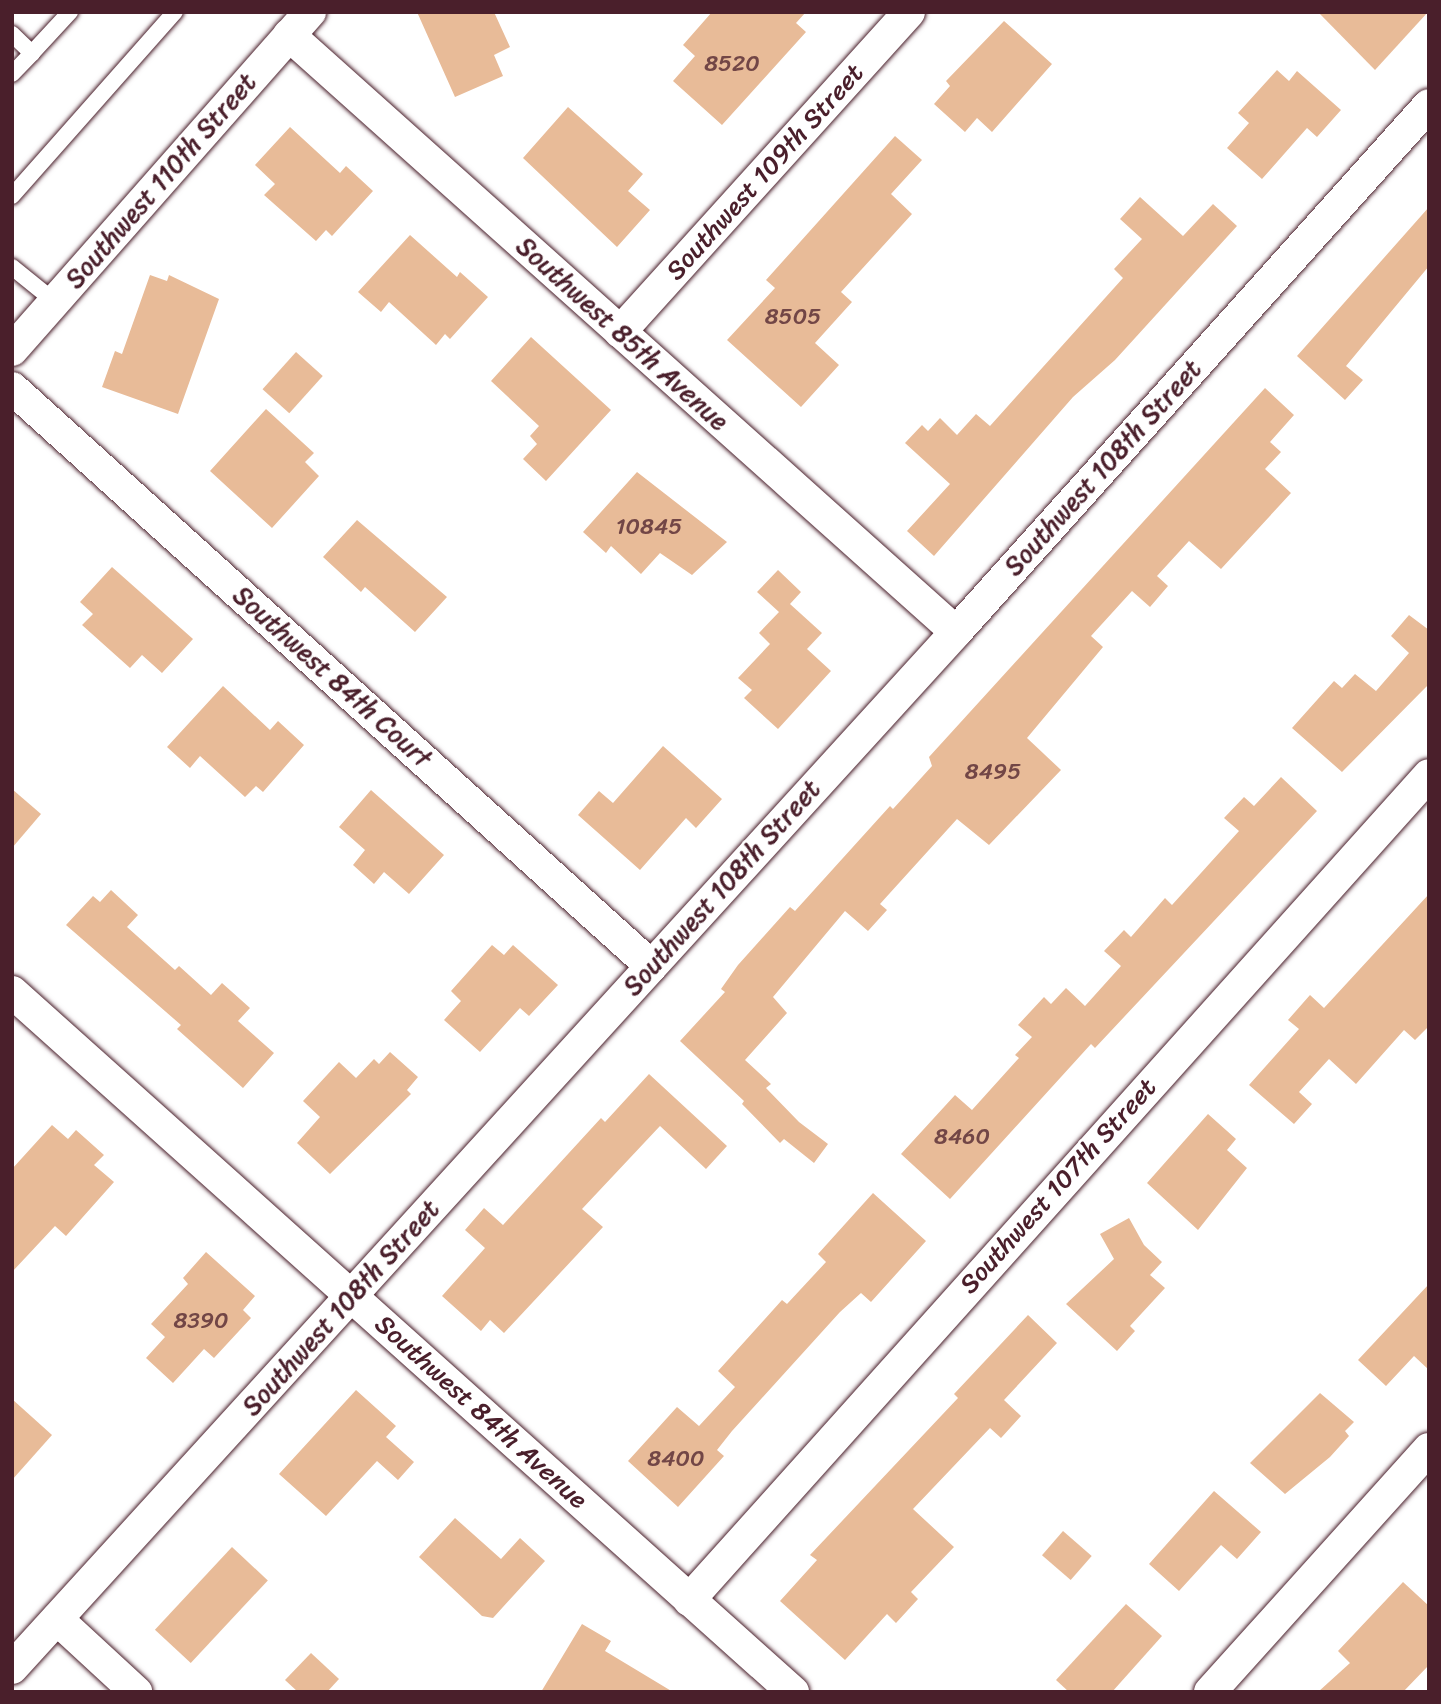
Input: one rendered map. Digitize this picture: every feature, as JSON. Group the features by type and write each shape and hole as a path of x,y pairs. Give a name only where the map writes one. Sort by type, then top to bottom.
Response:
{"street":[{"name":"Southwest 109th Street","path":"620,332 909,12"},
{"name":"Southwest 85th Avenue","path":"299,24 620,332 956,632"},
{"name":"Southwest 110th Street","path":"12,350 299,24"},
{"name":"Southwest 108th Street","path":"12,1668 956,632 1429,105"},
{"name":"Southwest 84th Court","path":"12,387 651,966"},
{"name":"Southwest 107th Street","path":"689,1600 1429,775"},
{"name":"Southwest 84th Avenue","path":"12,992 793,1692"},
{"path":"1210,1692 1429,1449"},
{"path":"57,1619 136,1692"}],"lane":[{"path":"12,74 69,12"},
{"path":"12,196 175,12"},
{"path":"12,34 32,53"},
{"path":"12,267 54,301"}],"building":[{"path":"417,12 494,12 510,47 494,55 503,76 455,97"},
{"path":"712,12 806,12 796,23 806,32 722,125 673,81 695,56 683,45"},
{"path":"1318,12 1428,12 1375,70"},
{"path":"1004,21 1052,64 992,132 977,118 965,132 934,104 950,86 946,81"},
{"path":"1277,70 1289,81 1297,71 1341,110 1317,137 1307,128 1262,179 1227,148 1249,123 1238,113"},
{"path":"568,107 643,174 628,191 650,210 617,247 523,158"},
{"path":"290,127 340,173 346,166 373,191 332,236 326,230 316,241 264,195 275,184 255,165"},
{"path":"895,136 922,160 891,194 912,214 841,292 852,302 815,343 839,365 801,407 727,340 775,288 766,280"},
{"path":"1140,197 1183,236 1213,204 1237,226 1115,360 1073,397 934,556 907,531 950,484 905,443 922,425 928,431 940,418 957,435 976,414 990,426 1123,278 1114,269 1142,239 1120,219"},
{"path":"1429,207 1429,266 1346,366 1363,380 1345,400 1297,356"},
{"path":"410,235 457,277 460,272 488,297 450,339 445,334 436,345 389,302 381,312 358,292"},
{"path":"150,275 167,281 169,275 219,299 178,414 102,387 115,351 122,354"},
{"path":"531,337 611,410 546,481 523,459 537,444 530,436 539,426 491,381"},
{"path":"296,352 323,376 289,413 263,389"},
{"path":"1265,388 1294,415 1270,442 1281,452 1265,469 1291,493 1221,569 1189,541 1157,576 1168,586 1150,607 1132,591 1091,636 1103,647 1027,738 1061,770 989,845 957,819 880,904 887,910 868,931 845,911 773,997 787,1013 745,1060 771,1084 766,1088 799,1122 828,1144 814,1163 784,1139 780,1143 742,1104 744,1101 680,1041 725,992 721,989 738,965 790,907 795,911 890,806 893,809 932,766 929,757"},
{"path":"266,409 314,453 305,462 319,476 272,528 210,471"},
{"path":"637,472 727,542 692,575 660,553 641,574 611,546 606,553 583,532"},
{"path":"357,520 447,597 415,632 365,587 361,592 323,557"},
{"path":"112,567 193,639 162,673 142,655 130,668 82,625 93,614 80,602"},
{"path":"778,570 801,592 790,604 822,633 807,649 831,671 778,729 744,698 752,690 738,678 770,644 759,633 779,612 757,592"},
{"path":"1409,615 1429,630 1429,684 1342,772 1292,728 1334,681 1342,688 1355,674 1376,691 1409,653 1391,636"},
{"path":"223,686 270,730 278,721 304,745 263,792 256,786 245,797 200,756 190,768 167,747"},
{"path":"663,746 722,799 696,828 686,818 640,870 578,815 599,791 613,803"},
{"path":"1281,777 1317,811 1095,1048 1091,1044 950,1199 901,1154 955,1095 972,1110 1019,1058 1015,1055 1032,1037 1018,1025 1044,997 1051,1004 1066,988 1085,1006 1121,966 1104,951 1124,930 1131,937 1165,898 1172,905 1239,831 1224,818 1244,797 1254,806"},
{"path":"12,789 41,814 12,848"},
{"path":"371,790 444,855 409,894 384,872 374,884 353,865 365,850 339,827"},
{"path":"111,890 138,915 127,927 175,970 179,966 211,995 222,983 250,1008 238,1021 274,1053 243,1088 177,1029 181,1025 66,925 93,896 100,902"},
{"path":"1429,894 1429,1026 1415,1040 1404,1030 1356,1084 1329,1059 1299,1092 1312,1104 1294,1124 1249,1085 1299,1029 1288,1020 1310,995 1324,1008"},
{"path":"492,945 504,955 513,945 558,985 529,1016 520,1008 480,1052 444,1020 461,1001 451,991"},
{"path":"390,1052 418,1077 407,1090 411,1094 330,1174 297,1143 320,1117 303,1101 339,1062 356,1078 374,1059 379,1064"},
{"path":"649,1074 727,1146 706,1169 660,1126 582,1209 603,1227 504,1333 490,1320 481,1331 442,1296 485,1248 465,1230 484,1208 503,1225 601,1118 605,1122"},
{"path":"1208,1114 1236,1139 1227,1150 1247,1168 1198,1230 1147,1183"},
{"path":"52,1125 68,1139 76,1130 104,1155 94,1165 114,1182 66,1236 55,1226 12,1272 12,1169"},
{"path":"873,1193 926,1241 871,1302 861,1293 840,1312 732,1431 717,1450 724,1456 678,1507 628,1461 677,1407 699,1426 735,1387 718,1371 782,1300 787,1304 826,1262 818,1254"},
{"path":"1129,1218 1144,1245 1162,1262 1150,1275 1165,1288 1130,1326 1135,1331 1117,1351 1066,1304 1114,1259 1100,1234"},
{"path":"206,1252 255,1296 243,1310 251,1318 214,1358 204,1349 173,1383 146,1358 165,1337 151,1324 188,1284 183,1278"},
{"path":"1429,1284 1429,1370 1414,1356 1386,1386 1358,1360"},
{"path":"1028,1315 1057,1343 1004,1400 1021,1416 1001,1438 990,1428 913,1509 954,1547 911,1592 918,1599 896,1623 887,1614 845,1660 780,1601 817,1560 810,1555 958,1398 954,1394"},
{"path":"356,1390 396,1426 386,1437 414,1462 398,1480 377,1461 326,1516 279,1474"},
{"path":"1320,1393 1354,1422 1345,1431 1349,1436 1330,1457 1285,1494 1250,1463"},
{"path":"12,1399 52,1435 12,1480"},
{"path":"1214,1491 1261,1532 1237,1559 1221,1545 1179,1591 1149,1564"},
{"path":"455,1518 501,1559 520,1538 545,1561 493,1618 482,1616 419,1557"},
{"path":"1063,1531 1092,1556 1071,1580 1042,1555"},
{"path":"232,1547 268,1580 191,1663 155,1630"},
{"path":"1403,1582 1429,1606 1429,1665 1403,1692 1318,1692 1350,1663 1338,1651"},
{"path":"1126,1604 1162,1636 1112,1692 1069,1692 1056,1680"},
{"path":"582,1624 611,1641 605,1651 673,1692 541,1692"},
{"path":"311,1653 339,1679 327,1692 298,1692 285,1680"}]}
